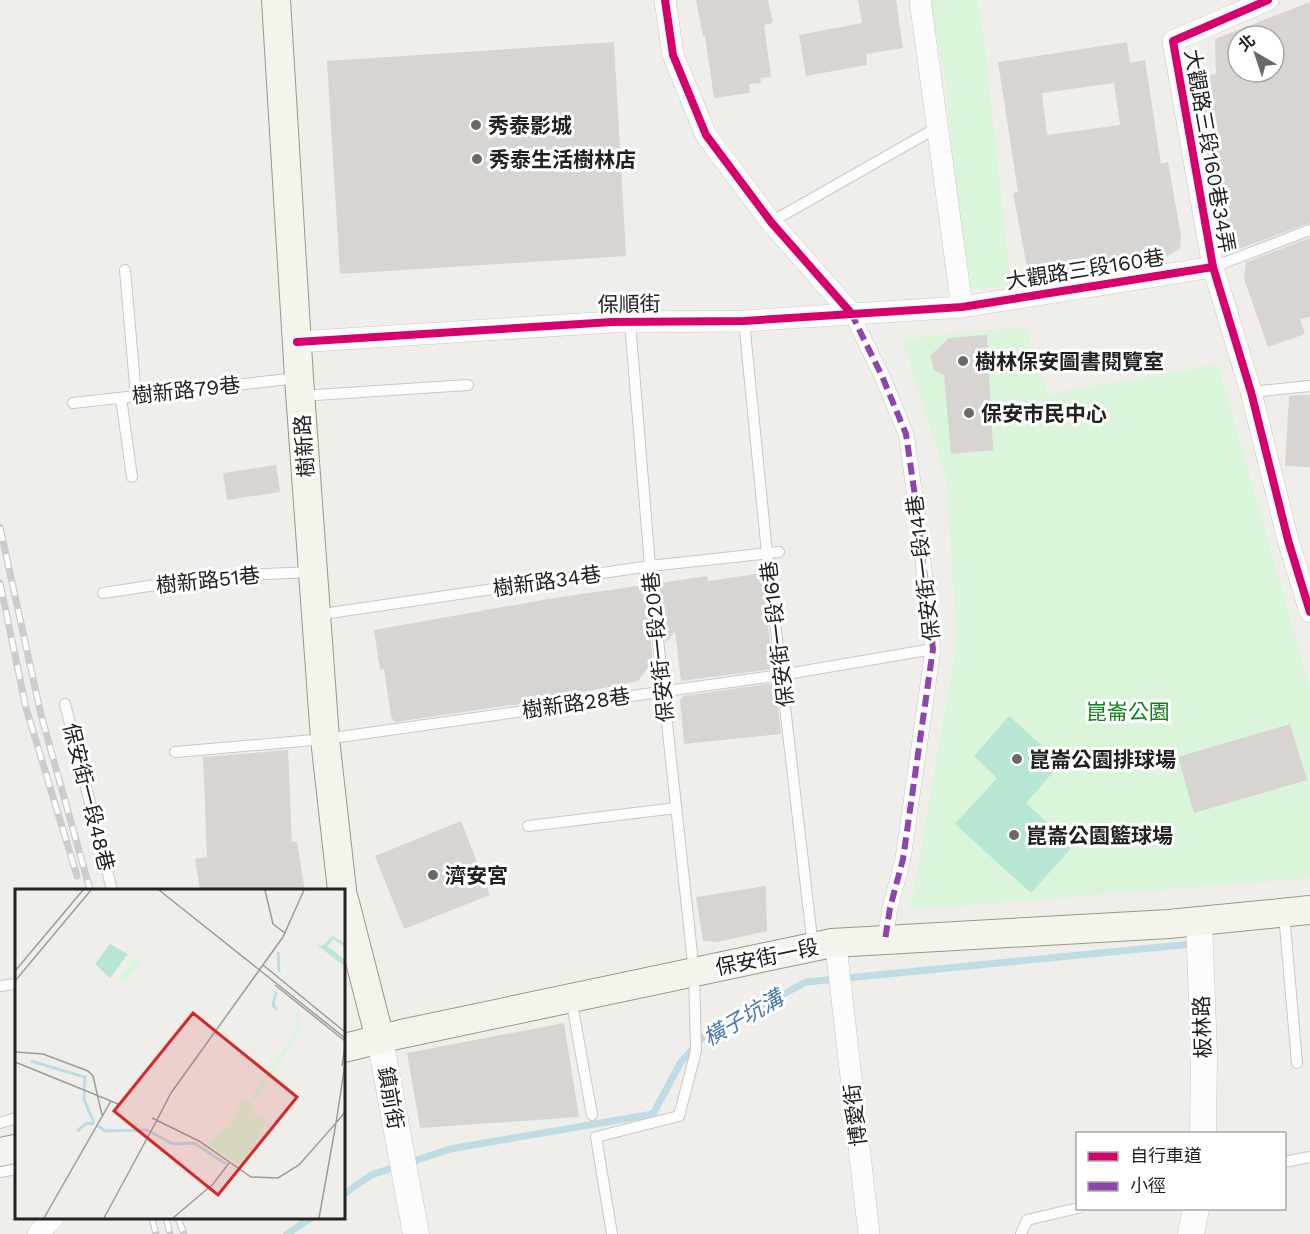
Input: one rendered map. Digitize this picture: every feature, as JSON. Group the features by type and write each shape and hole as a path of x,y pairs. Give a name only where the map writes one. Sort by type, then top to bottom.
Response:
{"main road":[{"name":"樹新路","path":"276,0 299,387 325,739 342,889"},
{"path":"345,903 380,1039"},
{"name":"保安街一段","path":"345,1048 694,972 827,948 885,940 1198,921 1297,912"}],"street":[{"path":"665,0 673,55 706,135 771,222 851,313"},
{"path":"920,0 962,307"},
{"name":"大觀路三段160巷34弄","path":"1268,0 1173,41 1213,267 1251,392 1288,540 1310,612"},
{"name":"大觀路三段160巷","path":"962,307 1213,267"},
{"name":"保順街","path":"297,342 630,322 744,321 962,307"},
{"name":"保安街一段14巷","path":"851,313 882,376 906,434 933,649 903,859 890,908 885,940"},
{"name":"板林路","path":"1198,921 1204,1055 1203,1132"},
{"name":"博愛街","path":"827,948 842,996 869,1234"},
{"name":"鎮前街","path":"380,1039 416,1234"},
{"path":"1191,1234 1196,1210"},
{"path":"38,1234 52,1219"}],"lane":[{"path":"771,222 938,127"},
{"name":"大觀路三段160巷","path":"1213,267 1310,230"},
{"path":"124,270 136,396"},
{"name":"保安街一段16巷","path":"744,321 781,675 827,948"},
{"name":"保安街一段20巷","path":"612,1234 596,1137 680,1116 696,1051 694,972 650,566 630,322"},
{"name":"樹新路79巷","path":"73,403 136,396 299,387 468,385"},
{"path":"1251,392 1310,386"},
{"path":"121,398 132,477"},
{"name":"樹新路34巷","path":"316,615 650,566 779,552"},
{"name":"樹新路51巷","path":"104,593 214,576 313,572"},
{"name":"樹新路28巷","path":"175,752 325,739 781,675 933,649"},
{"name":"保安街一段48巷","path":"65,704 111,889"},
{"path":"528,826 676,808"},
{"path":"1297,912 1297,1063"},
{"path":"0,986 15,984"},
{"path":"571,998 592,1115"},
{"path":"0,1123 15,1118"},
{"path":"0,1173 10,1156"},
{"path":"1286,1162 1310,1157"},
{"path":"1021,1234 1027,1220 1076,1208"},
{"path":"1199,1234 1201,1210"}],"green space":[{"path":"929,0 977,0 985,47 1011,286 968,289 944,71"},
{"name":"崑崙公園","path":"1026,327 1048,394 1218,364 1310,689 1310,878 910,910 957,642 946,478 902,339"},
{"name":"崑崙公園籃球場","path":"1009,716 1061,763 1026,803 1073,846 1031,893 955,824 997,778 974,756"}],"building":[{"path":"696,0 768,0 773,23 764,25 771,77 760,78 761,83 749,84 750,93 714,98 705,36 703,36"},
{"path":"858,0 896,0 903,48 866,54 867,65 806,76 799,35 862,23"},
{"path":"1310,2 1310,223 1236,250 1234,244 1223,247 1203,136 1208,136 1203,97 1196,97 1192,77 1216,74 1215,39 1226,35 1226,84 1286,84 1286,24 1254,24"},
{"name":"秀泰生活樹林店","path":"614,42 626,256 340,274 327,61"},
{"path":"1127,42 1130,63 1145,60 1161,164 1168,162 1181,235 1180,249 1165,257 1030,283 1013,193 1018,192 998,62","holes":["1114,83 1120,125 1047,135 1042,93"]},
{"path":"1310,238 1310,317 1300,319 1305,334 1268,347 1244,279 1246,262"},
{"name":"保安市民中心","path":"987,335 993,450 951,454 944,375 934,370 930,356 949,338"},
{"path":"1310,395 1310,467 1285,466 1289,396"},
{"path":"276,465 280,492 227,500 223,473"},
{"path":"762,573 773,669 681,681 675,631 666,643 659,583 707,576 708,581"},
{"path":"644,585 653,661 638,681 540,701 395,722 391,717 384,669 380,670 374,630 548,599"},
{"path":"775,683 781,734 684,744 680,699 683,696"},
{"path":"1290,724 1307,780 1194,813 1178,757"},
{"path":"288,750 292,842 297,842 305,889 200,889 195,859 207,857 203,757"},
{"name":"濟安宮","path":"461,821 490,895 404,929 375,856"},
{"path":"766,886 767,931 717,942 703,941 696,897"},
{"path":"564,1023 579,1117 420,1128 407,1053"}],"waterway":[{"name":"橫子坑溝","path":"408,1163 450,1149 653,1114 681,1062 703,1037 806,982 1192,944"},
{"name":"橫子坑溝","path":"345,1193 371,1175 398,1166"},
{"name":"橫子坑溝","path":"287,1234 310,1219"}],"railway":[{"path":"0,527 41,715 90,889"},
{"path":"0,583 26,708 77,876"},
{"path":"152,1219 156,1234"},
{"path":"166,1219 170,1234"},
{"path":"178,1219 184,1234"}],"marked path":[{"path":"851,313 882,376 906,434 933,649 903,859 890,908 885,940"}],"cycle path":[{"path":"665,0 673,55 706,135 771,222 851,313"},
{"path":"1268,0 1173,41 1213,267 1251,392 1288,540 1310,612"},
{"path":"297,342 612,322 744,321 962,307 1213,267"}],"place":[{"name":"秀泰影城","path":"476,125"},
{"name":"秀泰生活樹林店","path":"477,159"},
{"name":"樹林保安圖書閱覽室","path":"963,361"},
{"name":"保安市民中心","path":"969,413"},
{"name":"崑崙公園排球場","path":"1017,759"},
{"name":"崑崙公園籃球場","path":"1014,835"},
{"name":"濟安宮","path":"433,875"}]}
